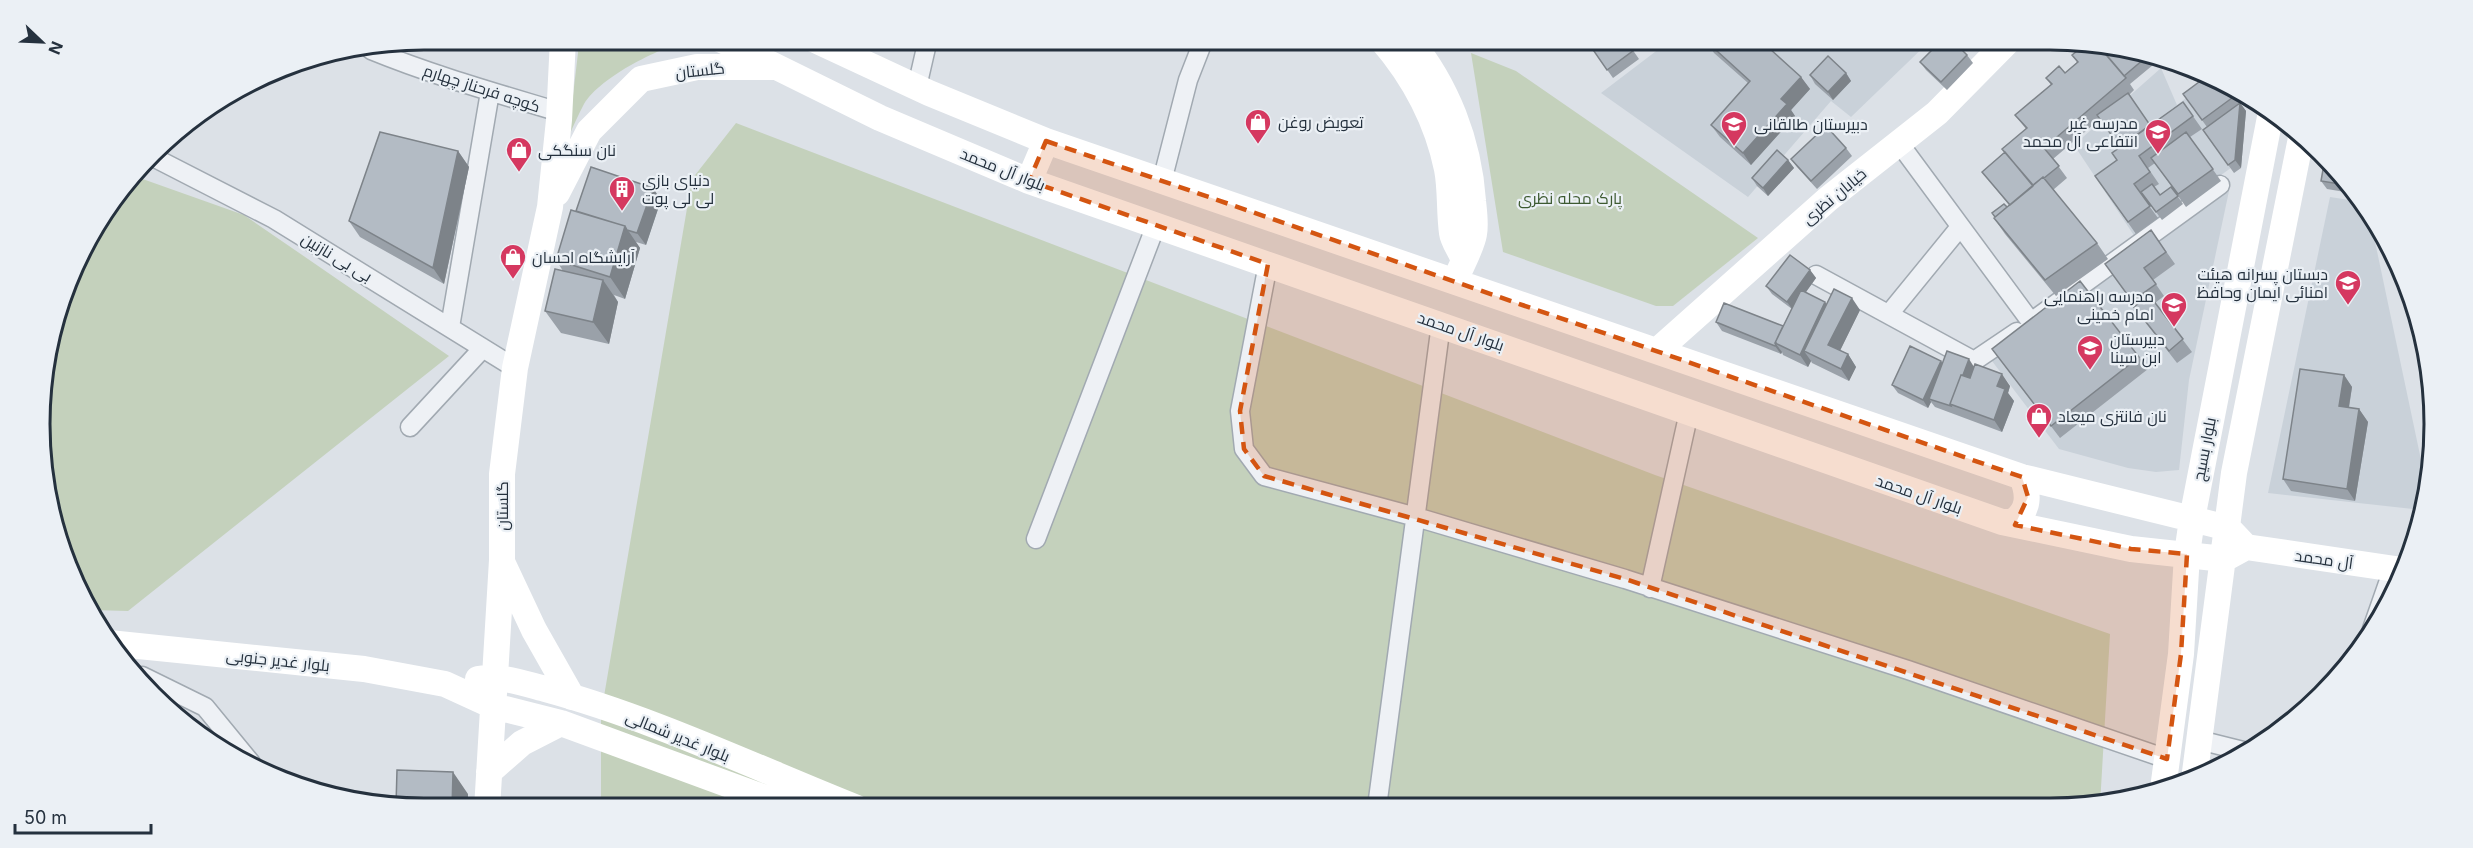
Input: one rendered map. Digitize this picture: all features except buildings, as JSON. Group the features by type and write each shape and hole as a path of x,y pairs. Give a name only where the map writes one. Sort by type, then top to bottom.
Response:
{"main road":[{"name":"گلستان","path":"488,798 502,560 502,474 515,368 550,207 562,49"},
{"name":"بلوار آل محمد","path":"740,49 880,118 1029,181 2002,522 2131,549 2187,554 2234,553"},
{"path":"859,49 917,87 1046,141 1162,181 1459,269 1657,351 2022,477 2228,528 2234,553 2195,769"},
{"path":"1388,49 1412,82 1434,126 1447,168 1452,234 1459,269"},
{"path":"1415,49 1446,96 1462,140 1472,187 1474,234 1459,269"},
{"name":"خیابان نظری","path":"1657,351 1828,199 1937,113 2000,49"},
{"name":"گلستان","path":"550,207 589,131 641,79 697,67 775,67"},
{"name":"بلوار بسیج","path":"2164,780 2181,654 2187,554 2192,519 2269,122"},
{"path":"1029,181 1046,141"},
{"name":"بلوار بسیج","path":"2228,528 2234,472 2300,145"},
{"path":"2002,522 2012,522 2024,510 2028,497 2022,477"},
{"name":"آل محمد","path":"2234,553 2394,569"},
{"path":"502,560 534,630 572,697"},
{"name":"بلوار غدیر جنوبی","path":"122,644 364,669 445,684 493,706"},
{"name":"بلوار غدیر جنوبی","path":"445,684 494,676"},
{"name":"بلوار غدیر شمالی","path":"494,676 625,714 832,798"},
{"name":"بلوار غدیر شمالی","path":"493,706 561,723 765,798"},
{"path":"489,772 522,744 561,723"}],"street":[{"path":"917,87 926,49"},
{"path":"1162,181 1188,80 1200,49"},
{"name":"کوچه فرحناز چهارم","path":"378,53 490,92 559,112"},
{"path":"450,327 490,92"},
{"path":"1899,143 2031,322"},
{"name":"بی بی نازنین","path":"158,160 274,219 515,368"},
{"path":"1816,275 1974,361 2220,185"},
{"path":"1036,539 1156,225"},
{"path":"1889,314 1960,227"},
{"path":"1268,264 1240,411 1244,449 1264,476 1416,517 1650,588 1908,670 2167,759"},
{"path":"1378,798 1442,324"},
{"path":"410,427 483,348"},
{"path":"1650,588 1689,412"},
{"path":"151,680 205,707 231,745"},
{"path":"2199,740 2235,748"}],"highlighted area":[{"path":"1046,141 2022,477 2028,497 2015,525 2131,549 2187,554 2181,654 2167,759 1625,579 1264,476 1244,449 1240,411 1268,264 1029,181"}],"shaded area":[{"name":"دبیرستان طالقانی","path":"1659,49 1922,49 1851,117 1831,101 1748,197 1601,93"},
{"name":"مدرسه غیر انتفاعی آل محمد","path":"2161,68 2177,105 2205,84 2209,86 2235,165 2135,237 2074,145"},
{"name":"دبیرستان ابن سینا","path":"2229,191 2189,380 2179,470 2156,472 2128,468 2059,449 1992,361"},
{"name":"دبستان پسرانه هیئت امنائی ایمان وحافظ","path":"2330,197 2349,200 2375,240 2421,462 2413,509 2268,493"}],"green space":[{"path":"578,49 664,49 618,73 592,94 584,104 568,138"},
{"name":"پارک محله نظری","path":"1471,53 1516,71 1758,238 1673,306 1656,306 1503,252"},
{"path":"736,123 1655,475 2110,634 2101,795 2073,798 601,798 601,714 692,179"},
{"path":"141,178 244,215 449,356 128,611 100,610 88,590 69,544 53,473 50,448 50,400 62,327 78,281 100,237"}],"place":[{"name":"تعویض روغن","path":"1258,145"},
{"name":"دبیرستان طالقانی","path":"1734,147"},
{"name":"مدرسه غیر انتفاعی آل محمد","path":"2158,155"},
{"name":"نان سنگکی","path":"519,173"},
{"name":"دنیای بازی لی لی پوت","path":"622,212"},
{"name":"آرایشگاه احسان","path":"513,280"},
{"name":"دبستان پسرانه هیئت امنائی ایمان وحافظ","path":"2348,306"},
{"name":"مدرسه راهنمایی امام خمینی","path":"2174,328"},
{"name":"دبیرستان ابن سینا","path":"2090,371"},
{"name":"نان فانتزی میعاد","path":"2039,439"}]}
